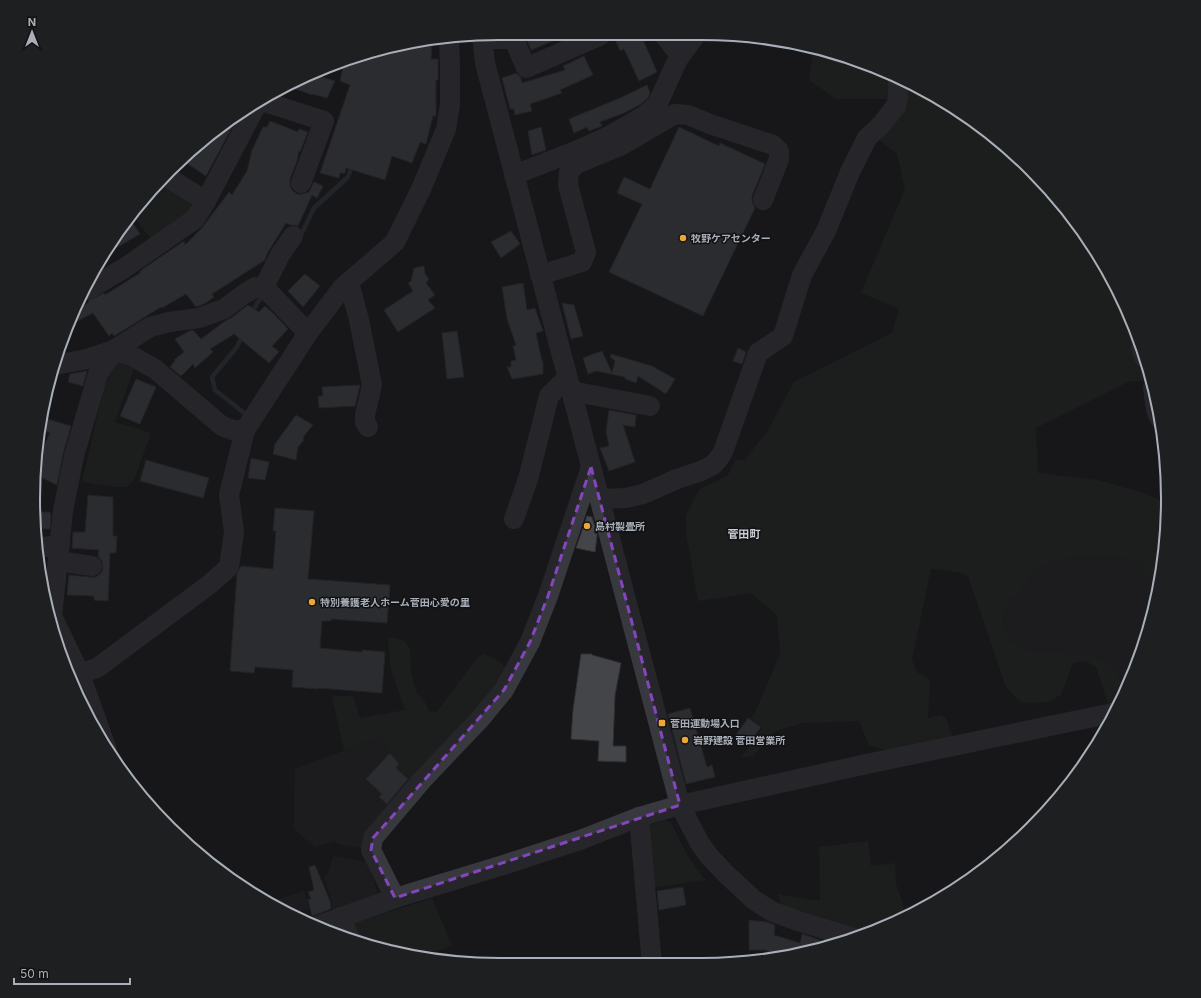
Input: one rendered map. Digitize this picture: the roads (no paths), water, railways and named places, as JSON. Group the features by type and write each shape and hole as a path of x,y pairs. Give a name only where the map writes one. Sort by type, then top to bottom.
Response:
{"street":[{"path":"514,40 526,68 588,40"},
{"path":"667,40 680,56"},
{"path":"514,175 578,150 611,135 644,116 657,105 678,59 692,40"},
{"path":"482,41 485,63 680,805 696,837 709,856 754,900 773,912 845,935"},
{"path":"75,676 96,668 210,584 229,567 234,532 229,495 245,430 308,333 342,288 396,242 422,187 446,129 450,105 449,43"},
{"path":"600,499 626,498 643,494 713,465 722,452 758,353 764,347 783,336 802,275 826,231 850,172 867,138 881,125 896,106 898,98 898,84"},
{"path":"267,102 324,121 301,170"},
{"path":"91,287 123,269 195,218 206,201 253,111"},
{"path":"540,275 582,262 586,252 568,185 569,172 576,164 620,146 675,114 688,115 773,145 779,151 779,159 763,200"},
{"path":"170,179 206,201"},
{"path":"264,287 280,256 293,236"},
{"path":"349,282 359,320 372,385 365,422 368,427"},
{"path":"60,364 87,359 114,350 150,327 169,322 199,318 224,310 244,294 256,287 264,287 308,333"},
{"path":"114,350 132,356 156,369 222,426 233,430 245,430"},
{"path":"53,604 59,553 62,512 74,456 98,374 114,350"},
{"path":"514,519 528,479 550,396 569,384 650,406"},
{"path":"396,898 370,850 373,838 422,779 480,719 504,690 530,642 548,596 591,467"},
{"path":"43,547 92,566"},
{"path":"324,924 396,898 572,842 639,817 680,805 876,762 1107,714"},
{"path":"639,817 651,958"},
{"path":"341,917 347,932"}],"waterway":[{"path":"299,239 314,208 348,177 352,165"},
{"path":"252,313 264,294"},
{"path":"243,334 237,347 212,377 215,390 248,416"}],"place":[{"name":"牧野ケアセンター","path":"683,238"},
{"name":"島村製畳所","path":"587,526"},
{"name":"特別養護老人ホーム菅田心愛の里","path":"312,602"},
{"name":"菅田運動場入口","path":"662,723"},
{"name":"岩野建設 菅田営業所","path":"685,740"}],"district":[{"name":"菅田町","path":"744,534"}]}
